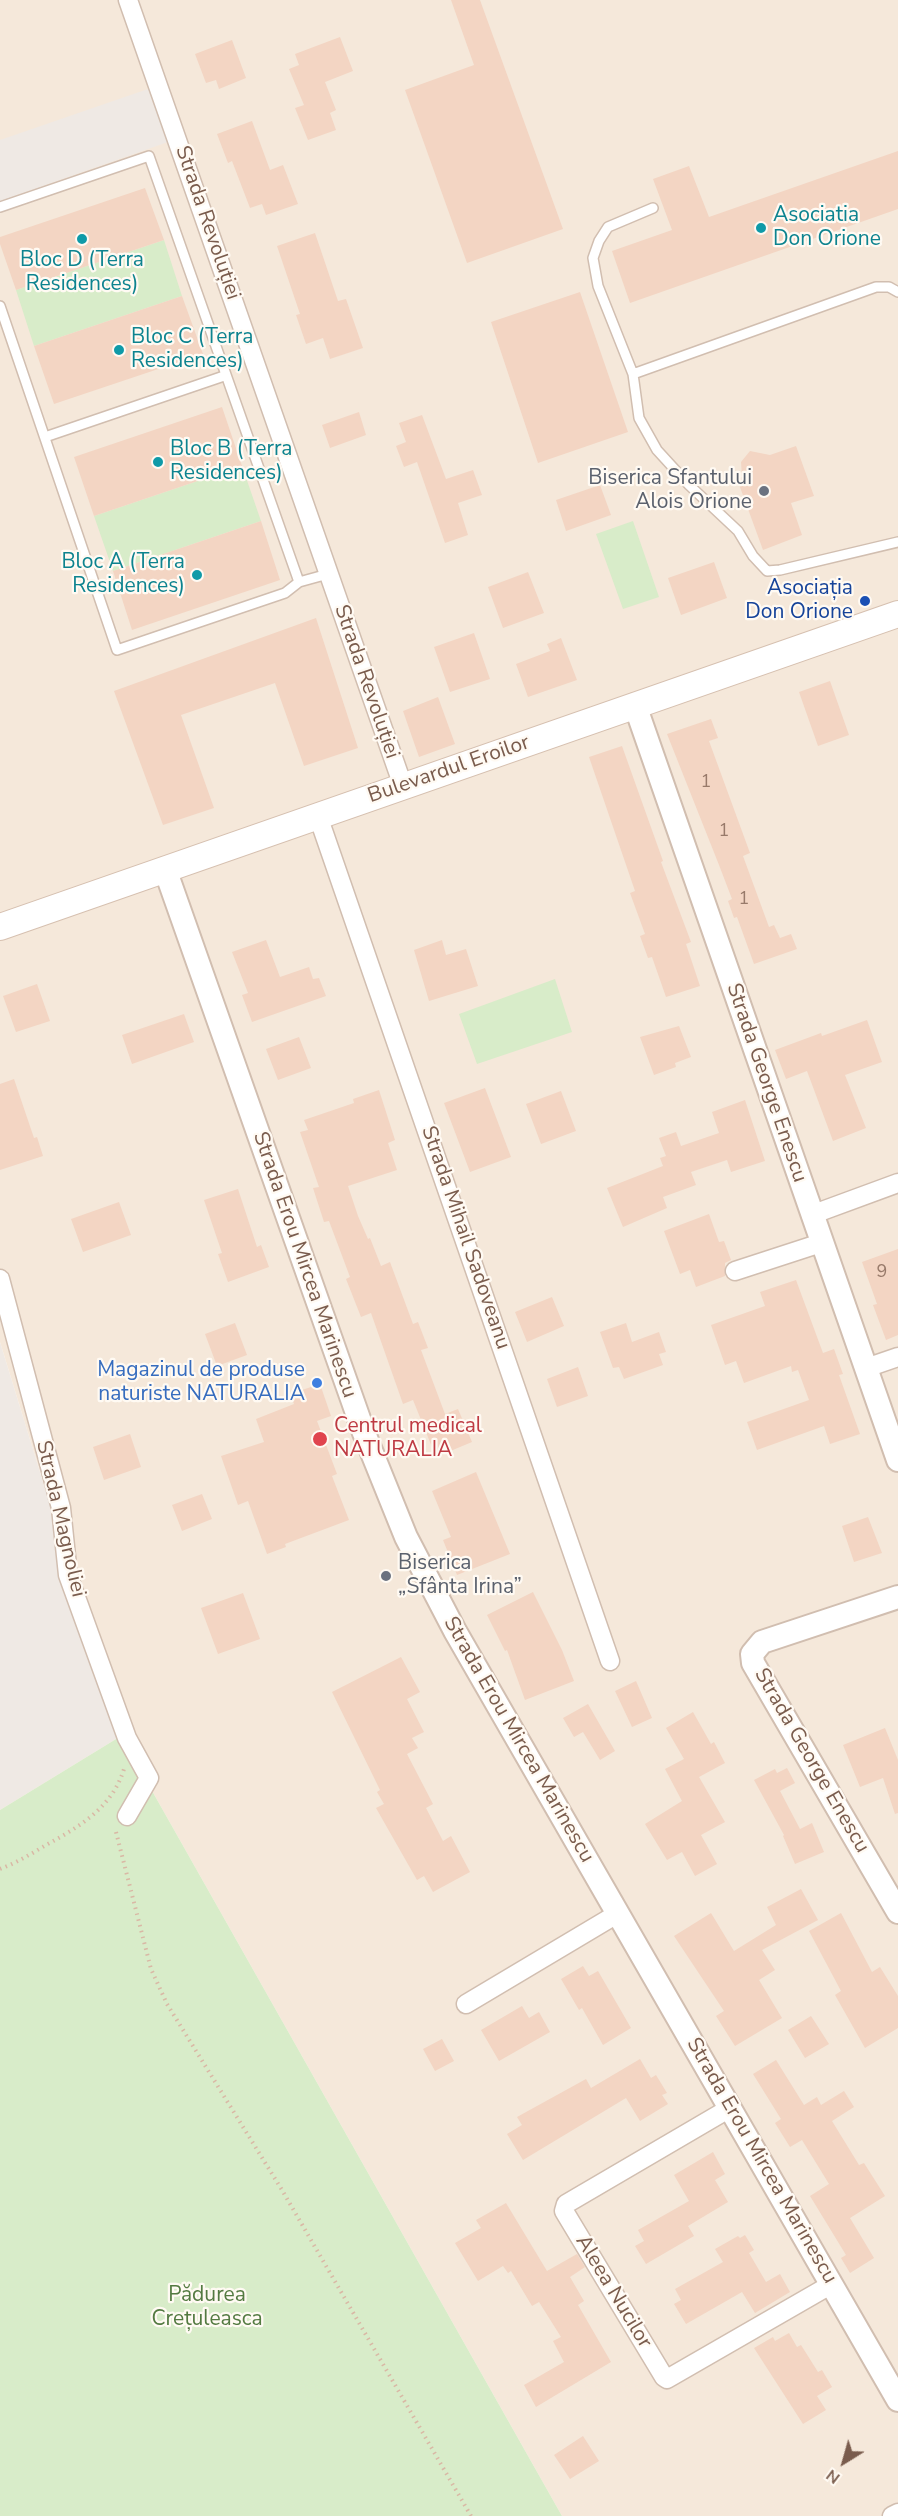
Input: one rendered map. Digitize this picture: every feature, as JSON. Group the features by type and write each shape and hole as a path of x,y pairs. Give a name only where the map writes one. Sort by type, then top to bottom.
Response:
{"main road":[{"name":"Bulevardul Eroilor","path":"0,927 898,614"}],"street":[{"name":"Strada Revoluției","path":"128,0 403,786"},
{"name":"Strada George Enescu","path":"635,705 898,1460"},
{"name":"Strada Mihail Sadoveanu","path":"318,816 610,1661"},
{"name":"Strada Erou Mircea Marinescu","path":"165,869 390,1501 455,1631 898,2400"},
{"path":"811,1215 898,1183"},
{"path":"735,1271 821,1243"},
{"name":"Strada Magnoliei","path":"0,1279 61,1508 68,1575 127,1738 149,1778 118,1818"},
{"path":"866,1368 898,1357"},
{"name":"Strada George Enescu","path":"898,1596 762,1642 752,1654 753,1663 898,1912"},
{"path":"466,2004 617,1914"},
{"name":"Aleea Nucilor","path":"730,2108 566,2204 564,2211 667,2379 832,2284"},
{"path":"892,2516 898,2513"}],"lane":[{"path":"0,207 148,156 224,376 299,582"},
{"path":"653,208 608,227 599,241 593,258 598,286 633,374 639,418 657,450 688,485 738,531 753,556 767,571 780,570 898,542"},
{"path":"633,374 876,287 890,287 898,292"},
{"path":"0,306 117,650 285,593 299,582 328,574"},
{"path":"45,437 224,376"}],"path":[{"path":"0,1869 79,1827 110,1798 120,1782 125,1767 127,1738"},
{"path":"110,1798 118,1818 151,1969 168,2004 282,2190 471,2516"}],"shaded area":[{"path":"0,0 898,0 898,2516 562,2516 121,1736 0,1342"},
{"path":"148,89 168,142 0,201 0,140"},
{"path":"0,1342 121,1736 0,1810"}],"green space":[{"path":"164,240 182,296 34,346 16,290"},
{"path":"242,466 261,521 113,571 94,516"},
{"path":"633,521 659,597 623,609 596,534"},
{"path":"555,979 572,1032 477,1064 459,1014"},
{"name":"Pădurea Crețuleasca","path":"121,1736 562,2516 0,2516 0,1810"}],"building":[{"path":"451,0 480,0 563,229 467,263 405,90 474,65"},
{"path":"340,37 353,71 325,82 336,110 330,113 336,130 308,140 295,108 304,105 289,69 299,65 295,54"},
{"path":"232,40 246,78 219,89 216,80 206,83 195,54"},
{"path":"252,121 270,170 283,165 298,204 266,215 262,204 250,208 232,161 228,163 217,134"},
{"name":"Asociatia Don Orione","path":"898,151 898,209 630,303 612,251 672,230 653,179 689,166 709,217"},
{"name":"Bloc D (Terra Residences)","path":"145,188 164,240 16,290 0,244 0,237"},
{"path":"315,233 338,301 346,299 363,348 330,359 323,338 306,344 296,315 300,314 277,246"},
{"path":"580,292 628,432 538,463 491,322"},
{"name":"Bloc C (Terra Residences)","path":"182,296 203,354 54,404 34,346"},
{"name":"Bloc B (Terra Residences)","path":"222,407 242,466 94,516 74,457"},
{"path":"359,412 366,435 330,448 322,425"},
{"path":"422,415 446,479 473,470 482,495 458,503 468,535 445,543 417,462 404,467 396,446 406,442 399,423"},
{"name":"Biserica Sfantului Alois Orione","path":"796,446 814,496 791,503 802,535 763,550 737,479 742,477 741,462 750,451 770,455"},
{"path":"600,485 611,515 566,531 556,500"},
{"name":"Bloc A (Terra Residences)","path":"261,521 280,580 132,630 113,571"},
{"path":"714,562 727,598 681,615 668,578"},
{"path":"528,572 544,613 503,628 488,587"},
{"path":"316,618 358,748 304,766 275,683 181,715 214,808 163,825 114,691"},
{"path":"474,633 490,679 450,692 434,647"},
{"path":"561,638 577,680 528,697 516,664 550,651 547,644"},
{"path":"830,681 849,735 818,746 799,692"},
{"path":"438,697 455,744 419,757 403,711"},
{"path":"711,719 718,738 709,741 750,853 743,856 769,927 774,925 780,938 791,934 797,949 754,964 737,917 734,918 728,901 732,899 667,734"},
{"path":"622,746 691,942 686,944 700,986 666,997 652,957 648,958 640,936 645,934 630,893 635,891 589,757"},
{"path":"266,940 280,977 309,967 313,979 319,978 326,996 252,1022 242,995 248,993 232,952"},
{"path":"442,940 446,955 466,949 478,986 429,1001 414,950"},
{"path":"37,984 50,1021 16,1032 3,996"},
{"path":"184,1014 194,1042 132,1064 122,1035"},
{"path":"867,1020 882,1062 845,1075 866,1128 833,1141 807,1071 786,1079 775,1050 821,1033 822,1036"},
{"path":"679,1026 691,1057 675,1063 676,1067 654,1075 640,1037"},
{"path":"299,1037 311,1068 278,1080 266,1049"},
{"path":"14,1079 34,1138 37,1137 43,1156 0,1170 0,1084"},
{"path":"485,1088 511,1157 470,1172 444,1103"},
{"path":"379,1090 395,1140 388,1143 397,1170 348,1186 358,1216 381,1266 390,1262 413,1324 418,1322 428,1348 421,1350 445,1414 458,1409 472,1442 436,1457 413,1400 403,1404 371,1313 361,1317 346,1279 350,1277 329,1221 324,1222 313,1188 319,1187 300,1132 308,1130 304,1120 354,1103 353,1099"},
{"path":"561,1091 576,1131 541,1144 526,1104"},
{"path":"745,1100 765,1161 731,1172 727,1160 691,1172 696,1185 663,1197 667,1208 623,1227 607,1188 663,1166 660,1158 666,1156 659,1138 676,1132 681,1146 719,1133 712,1112"},
{"path":"238,1189 257,1247 261,1245 269,1267 228,1282 218,1254 222,1253 204,1200"},
{"path":"119,1202 131,1235 83,1252 71,1219"},
{"path":"709,1214 719,1242 724,1241 731,1260 725,1263 725,1276 696,1287 690,1270 680,1274 664,1231"},
{"path":"898,1249 898,1335 886,1340 873,1305 877,1304 862,1262"},
{"path":"796,1280 823,1353 834,1349 843,1374 839,1375 860,1434 830,1444 824,1426 757,1450 747,1422 809,1400 798,1370 792,1372 791,1366 744,1383 736,1361 725,1365 711,1325 765,1306 760,1292"},
{"path":"552,1297 564,1326 527,1342 515,1312"},
{"path":"235,1323 247,1355 217,1366 205,1334"},
{"path":"626,1323 632,1342 659,1332 666,1352 659,1354 663,1365 624,1379 619,1367 613,1368 600,1332"},
{"path":"578,1367 588,1396 557,1407 547,1379"},
{"path":"320,1384 331,1416 317,1421 337,1474 332,1476 349,1520 285,1544 286,1547 267,1554 248,1501 238,1505 221,1456 264,1442 256,1419 294,1404 290,1394"},
{"path":"130,1434 141,1467 104,1480 93,1447"},
{"path":"476,1472 510,1554 457,1575 443,1540 451,1537 432,1491"},
{"path":"202,1494 212,1519 182,1531 172,1505"},
{"path":"868,1517 882,1553 854,1562 842,1526"},
{"path":"533,1592 562,1650 574,1681 525,1700 507,1650 505,1651 487,1615"},
{"path":"243,1593 260,1639 218,1654 201,1608"},
{"path":"401,1657 420,1692 407,1699 424,1732 412,1738 418,1748 407,1754 433,1804 426,1808 443,1841 451,1836 470,1872 433,1892 424,1876 417,1880 376,1808 384,1804 377,1792 380,1790 332,1692"},
{"path":"636,1681 652,1718 632,1727 615,1691"},
{"path":"588,1704 615,1751 600,1760 583,1732 574,1737 563,1718"},
{"path":"693,1712 711,1744 714,1742 725,1763 699,1777 725,1822 701,1835 717,1864 695,1876 682,1852 667,1860 645,1824 682,1801 665,1769 684,1759 666,1728"},
{"path":"885,1728 898,1760 898,1813 895,1814 883,1778 860,1787 843,1745"},
{"path":"787,1768 795,1783 780,1791 800,1829 812,1823 824,1852 795,1864 784,1835 754,1780 775,1769 777,1773"},
{"path":"801,1889 818,1920 762,1950 775,1970 759,1980 782,2018 735,2046 716,2016 724,2011 674,1936 711,1913 734,1951 776,1925 767,1907"},
{"path":"841,1913 872,1972 880,1967 898,1996 898,2028 865,2048 835,1995 841,1991 809,1931"},
{"path":"583,1966 589,1976 598,1971 631,2028 603,2045 582,2008 579,2010 561,1979"},
{"path":"522,2006 529,2018 539,2012 550,2032 499,2061 481,2030"},
{"path":"811,2016 829,2044 805,2058 788,2030"},
{"path":"442,2039 454,2061 435,2071 423,2049"},
{"path":"640,2059 651,2078 656,2075 667,2093 662,2095 668,2104 640,2121 626,2098 523,2160 507,2134 522,2125 517,2117 586,2079 591,2088"},
{"path":"776,2060 804,2105 817,2097 821,2105 844,2091 854,2107 832,2121 859,2165 864,2163 885,2196 850,2218 874,2258 850,2273 841,2258 846,2255 810,2196 829,2184 802,2140 790,2147 775,2123 781,2119 753,2074"},
{"path":"713,2152 725,2174 715,2180 728,2202 688,2226 694,2236 646,2264 635,2246 644,2241 638,2230 689,2201 674,2175"},
{"path":"506,2203 547,2271 577,2254 585,2267 570,2277 584,2301 578,2305 611,2362 536,2407 524,2385 564,2362 553,2341 561,2337 539,2302 532,2306 511,2271 508,2273 503,2266 478,2281 455,2243 481,2228 476,2220"},
{"path":"745,2235 754,2250 749,2253 766,2282 780,2274 790,2292 755,2313 742,2292 686,2324 674,2304 681,2300 675,2289 723,2262 715,2249 738,2236 740,2238"},
{"path":"789,2333 797,2347 801,2345 818,2372 822,2370 832,2387 817,2396 826,2410 803,2424 754,2348 773,2337 775,2341"},
{"path":"583,2436 599,2461 570,2479 554,2455"}],"place":[{"name":"Asociatia Don Orione","path":"761,228"},
{"name":"Bloc D (Terra Residences)","path":"82,239"},
{"name":"Bloc C (Terra Residences)","path":"119,350"},
{"name":"Bloc B (Terra Residences)","path":"158,462"},
{"name":"Biserica Sfantului Alois Orione","path":"764,491"},
{"name":"Bloc A (Terra Residences)","path":"197,575"},
{"name":"Asociația Don Orione","path":"865,601"},
{"name":"Magazinul de produse naturiste NATURALIA","path":"317,1383"},
{"name":"Centrul medical NATURALIA","path":"320,1439"},
{"name":"Biserica „Sfânta Irina”","path":"386,1576"}]}
